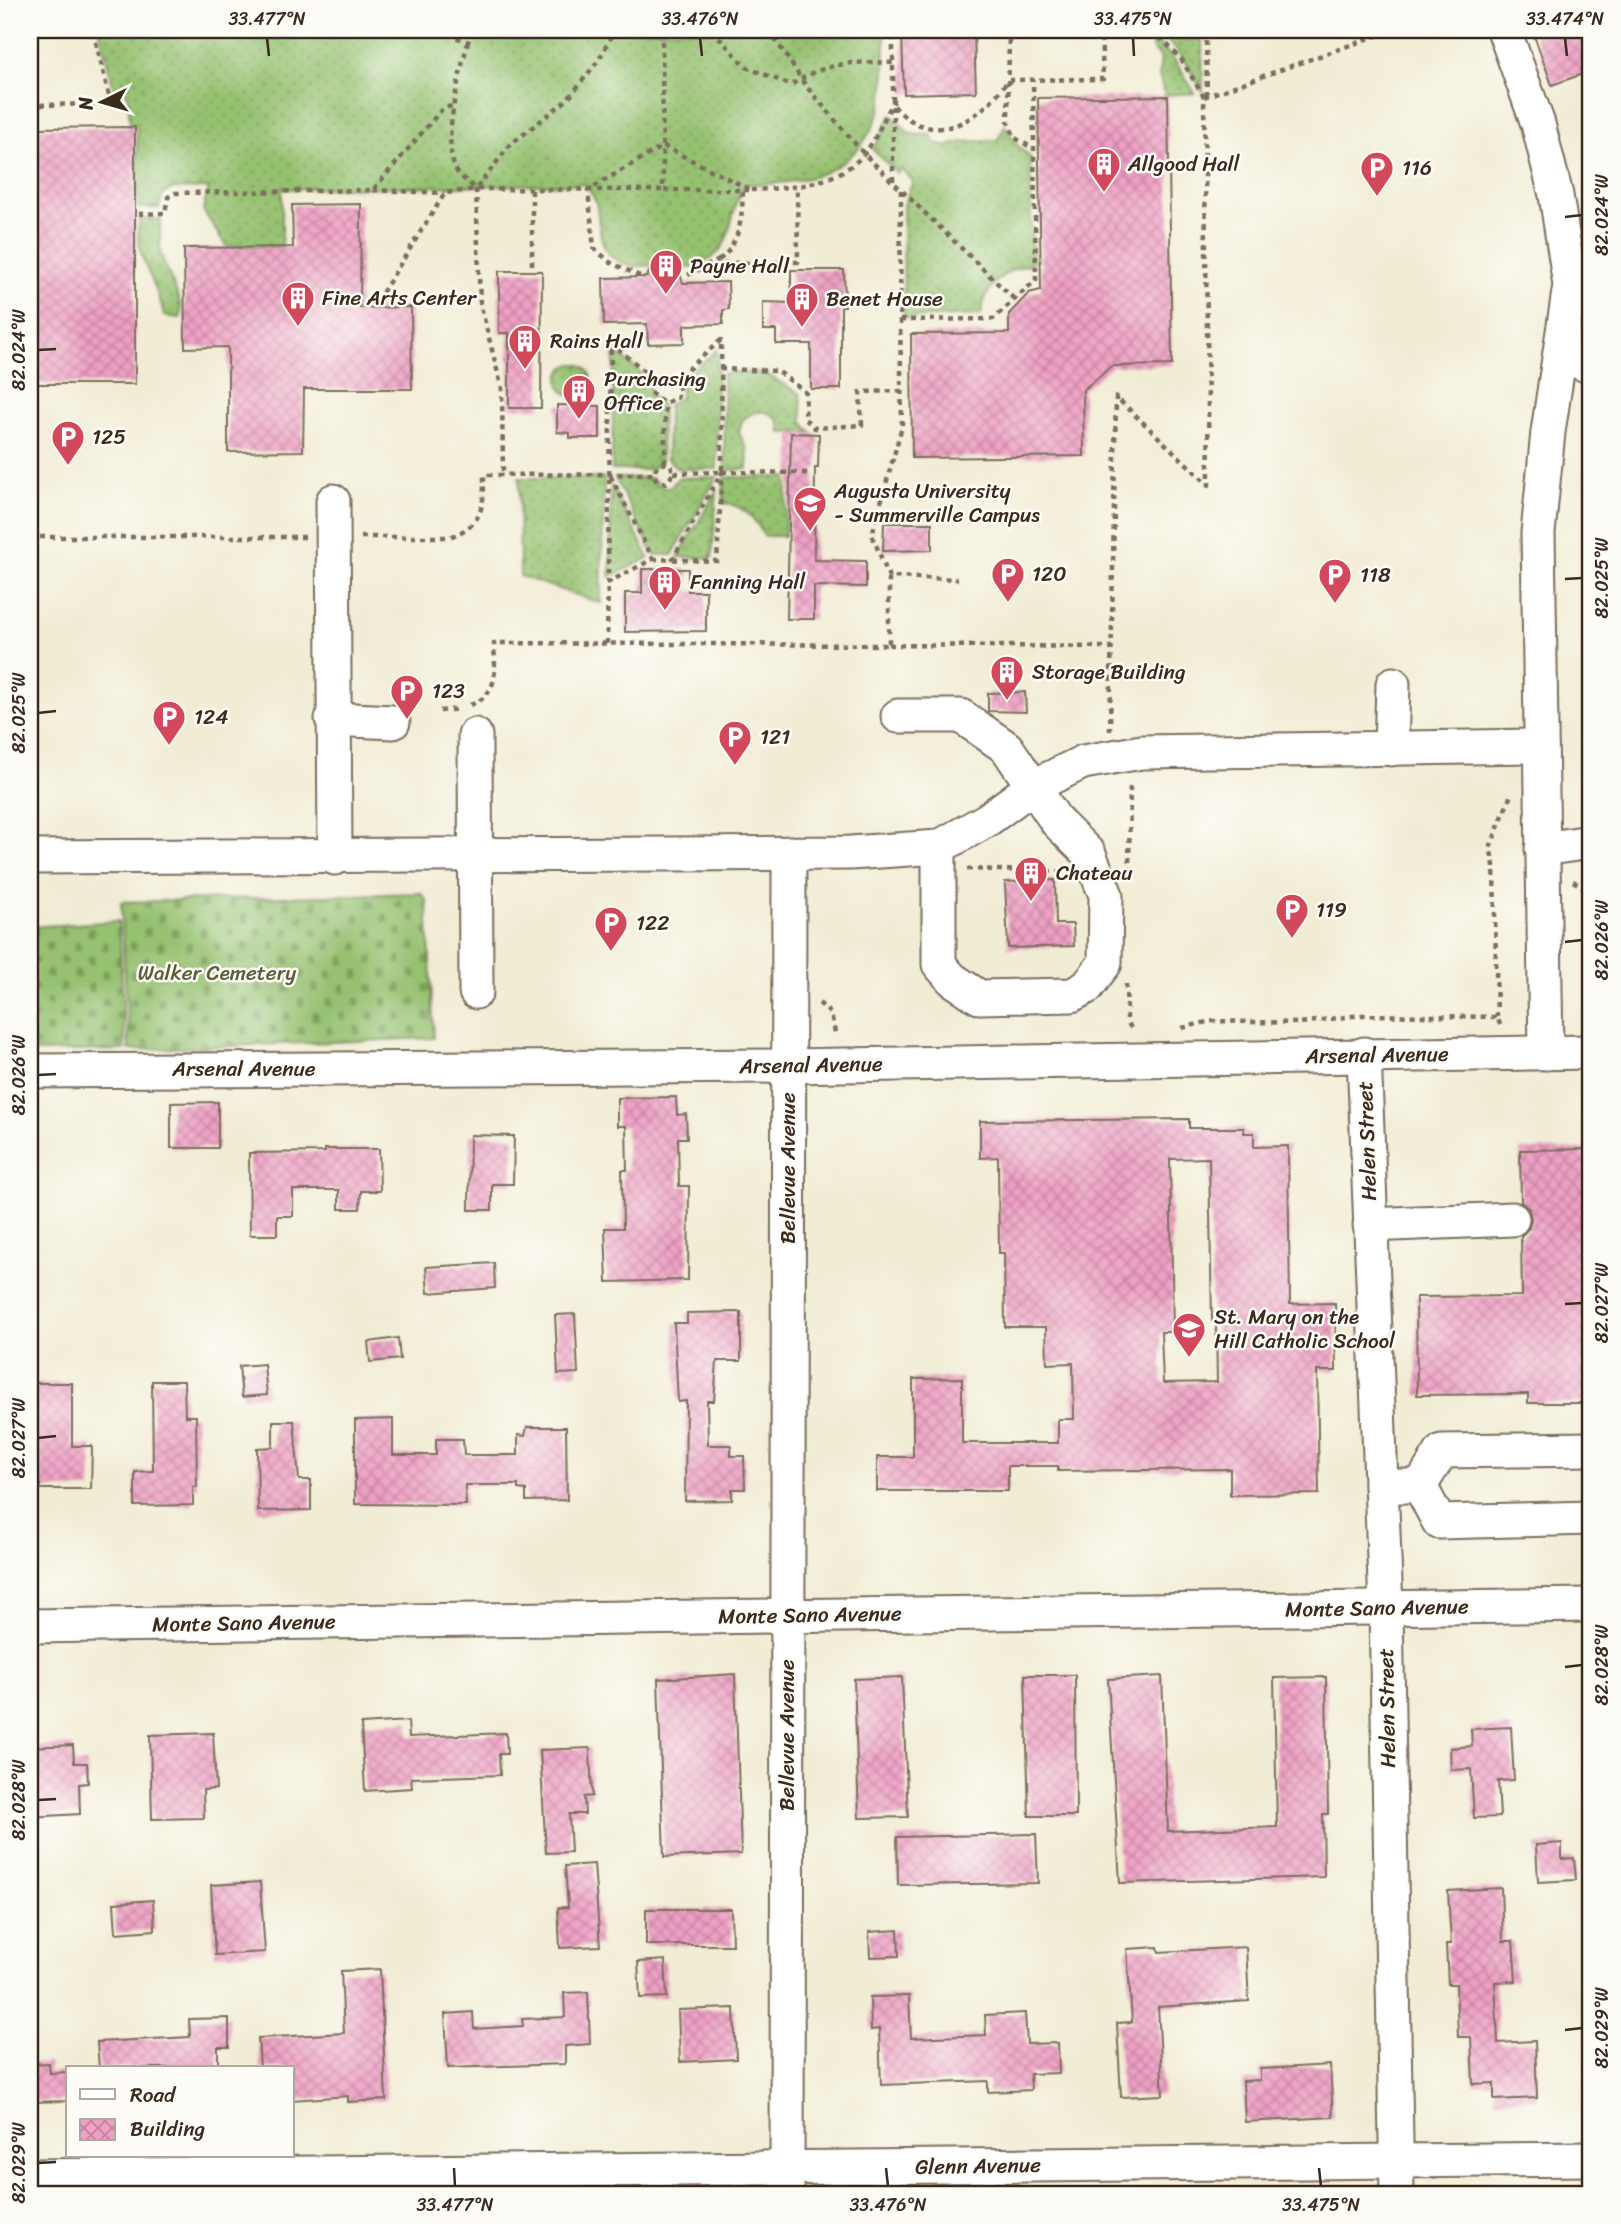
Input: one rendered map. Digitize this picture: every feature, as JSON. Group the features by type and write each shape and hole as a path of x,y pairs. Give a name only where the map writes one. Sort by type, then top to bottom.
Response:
{"street":[{"path":"1504,30 1538,124 1556,195 1570,285 1548,432 1538,533 1546,1053"},
{"path":"1561,354 1591,367"},
{"path":"332,501 335,858"},
{"path":"1391,749 1393,684"},
{"path":"898,716 961,716 1007,748 1032,787 1057,822 1089,854 1106,895 1105,963 1087,986 1072,995 979,997 952,979 939,964 950,858 987,820 1032,787 1083,762 1142,752 1541,746"},
{"path":"332,719 393,722"},
{"path":"475,735 476,992"},
{"path":"1542,849 1591,842"},
{"path":"30,858 335,858 890,852 950,858"},
{"name":"Bellevue Avenue","path":"787,2181 789,853"},
{"name":"Arsenal Avenue","path":"30,1071 788,1066 1591,1052"},
{"name":"Helen Street","path":"1363,1054 1386,1608 1397,2194"},
{"path":"1370,1225 1512,1219"},
{"path":"1420,1486 1442,1451 1591,1449"},
{"path":"1381,1486 1420,1486"},
{"path":"1420,1486 1439,1522 1591,1518"},
{"name":"Monte Sano Avenue","path":"30,1626 1591,1605"},
{"name":"Glenn Avenue","path":"30,2176 309,2184 787,2181 1396,2161 1591,2159"}],"path":[{"path":"30,105 111,104 93,30"},
{"path":"438,30 468,42"},
{"path":"472,30 454,106 451,138 456,170 476,189"},
{"path":"503,474 502,389 482,321 476,189 510,145 568,99 598,61 615,30"},
{"path":"662,30 663,190"},
{"path":"712,30 746,67 791,85 801,78 842,62 894,62"},
{"path":"769,30 801,78 864,154 1014,300"},
{"path":"893,30 893,181"},
{"path":"1009,30 1008,122 1015,138 1034,149"},
{"path":"894,104 910,121 922,126 949,127 971,119 1008,80 1103,79 1101,30"},
{"path":"1153,30 1181,60 1206,97"},
{"path":"1206,97 1393,30"},
{"path":"1110,739 1116,397 1209,485 1206,41"},
{"path":"900,320 993,318 1036,280 1033,80"},
{"path":"139,214 164,213 168,197 174,193 373,190 445,193 476,189 751,190 797,187 817,183 864,154 894,104"},
{"path":"373,190 443,108 454,106"},
{"path":"663,146 751,190"},
{"path":"588,190 663,146"},
{"path":"719,260 725,263 798,262 797,187"},
{"path":"532,190 532,265"},
{"path":"588,190 594,248 611,263 640,276"},
{"path":"688,275 719,260 730,251 738,232 743,190"},
{"path":"889,645 889,578 872,535 902,426 901,190"},
{"path":"377,301 445,193"},
{"path":"607,583 653,559 717,561 722,472 721,340 677,379"},
{"path":"607,644 611,342 654,379"},
{"path":"720,369 750,367 778,371 806,393 805,419 815,428 862,425 860,392 902,391"},
{"path":"654,379 670,375 677,379"},
{"path":"654,379 652,394 665,403 673,402 679,394 677,379"},
{"path":"664,463 665,403"},
{"path":"664,463 670,464 674,473 666,484 656,480 654,474 656,468 664,463"},
{"path":"672,560 722,472"},
{"path":"674,473 811,473"},
{"path":"609,474 653,559"},
{"path":"30,537 449,537 460,533 480,518 484,507 484,475 654,474"},
{"path":"889,578 958,579"},
{"path":"440,711 459,709 486,697 495,680 494,643 1112,647"},
{"path":"1117,873 1129,873 1131,771"},
{"path":"1512,1028 1502,1027 1497,1017 1494,878 1490,848 1513,788"},
{"path":"950,858 1078,872"},
{"path":"1125,984 1127,1021 1131,1030 1140,1033"},
{"path":"1177,1028 1211,1021 1300,1023 1360,1015 1497,1017"}],"green space":[{"path":"99,30 885,30 884,82 880,110 858,149 843,162 809,178 746,184 734,210 723,246 703,263 686,268 672,263 635,266 617,261 605,248 595,201 585,184 282,189 282,246 226,246 203,210 209,188 172,189 163,195 159,208 138,208 137,126 130,125 128,95 124,90 114,89"},
{"path":"1167,30 1180,40 1202,40 1203,92 1180,54 1158,31"},
{"path":"1153,38 1174,59 1195,93 1165,95 1159,76 1161,58 1152,48"},
{"path":"891,115 910,134 931,135 935,143 947,147 968,141 997,140 1005,126 1017,145 1030,157 1032,264 1013,270 997,280 986,296 981,315 904,318 903,207 913,181 901,169 897,173 873,150"},
{"path":"140,219 161,219 161,254 178,296 180,318 164,316 139,244"},
{"path":"614,350 650,381 650,395 662,405 661,460 651,470 612,470"},
{"path":"717,350 717,469 678,469 667,458 668,405 681,397 681,380"},
{"path":"575,364 586,369 591,380 586,391 575,396 564,391 559,380 564,369"},
{"path":"763,372 800,394 803,423 812,432 781,433 777,419 772,415 767,412 754,413 742,421 739,433 747,449 748,469 725,470 723,373"},
{"path":"717,477 672,555 654,555 615,478 651,478 664,488 671,487 678,478"},
{"path":"724,477 787,477 785,536 764,536 748,514 736,506 723,503"},
{"path":"519,478 604,478 601,603 520,576"},
{"path":"611,485 649,558 610,577"},
{"path":"717,490 712,558 678,557"},
{"name":"Walker Cemetery","path":"421,893 427,901 434,1038 129,1050 121,902"},
{"path":"119,921 125,1050 30,1052 30,927"}],"building":[{"path":"1532,30 1591,30 1591,71 1552,85"},
{"path":"974,32 976,92 904,94 902,34"},
{"name":"Allgood Hall","path":"1168,96 1172,365 1112,366 1083,390 1084,456 912,458 911,334 1009,333 1009,314 1029,293 1041,290 1038,98"},
{"path":"135,127 135,384 30,384 30,128"},
{"name":"Fine Arts Center","path":"361,204 360,308 411,307 412,389 304,389 303,451 228,452 228,347 185,348 184,248 293,247 292,205"},
{"name":"Payne Hall","path":"652,265 677,265 683,283 728,282 729,309 723,310 723,324 684,325 684,343 648,344 647,324 604,325 603,278 647,277"},
{"name":"Benet House","path":"791,270 844,270 841,389 811,389 811,344 776,344 776,330 763,330 763,302 791,303"},
{"name":"Rains Hall","path":"499,271 542,271 541,408 509,408 509,333 499,333"},
{"name":"Purchasing Office","path":"557,405 600,406 600,438 570,438 570,433 557,432"},
{"path":"791,433 819,434 818,468 815,468 814,560 866,561 866,587 814,586 814,619 787,619"},
{"path":"884,523 932,523 932,550 883,551"},
{"name":"Fanning Hall","path":"642,569 688,569 688,591 706,591 706,631 625,632 625,593 642,593"},
{"name":"Storage Building","path":"1025,692 1026,712 988,711 988,693"},
{"name":"Chateau","path":"1055,880 1056,924 1073,924 1074,946 1008,948 1005,882"},
{"path":"676,1097 677,1115 686,1114 687,1138 678,1138 679,1186 689,1186 688,1280 607,1282 605,1228 623,1228 622,1170 627,1170 626,1126 617,1126 617,1098"},
{"path":"218,1102 218,1148 171,1148 171,1103"},
{"path":"1189,1119 1189,1128 1244,1128 1244,1133 1254,1133 1254,1147 1288,1146 1290,1304 1335,1303 1336,1371 1317,1371 1319,1494 1230,1495 1230,1469 1058,1471 1058,1466 1008,1466 1008,1491 877,1491 877,1457 913,1457 913,1379 962,1378 962,1443 1058,1443 1058,1419 1074,1419 1073,1363 1047,1364 1046,1327 1005,1327 1004,1253 999,1253 998,1157 980,1158 980,1121","holes":["1209,1158 1212,1321 1216,1320 1217,1382 1163,1383 1161,1332 1173,1332 1170,1159"]},
{"path":"470,1135 514,1136 513,1184 492,1184 492,1210 469,1210"},
{"path":"325,1149 379,1149 380,1191 361,1191 360,1209 339,1209 339,1190 293,1190 293,1216 277,1216 277,1235 250,1235 249,1153 325,1152"},
{"path":"1591,1149 1591,1403 1528,1403 1528,1394 1417,1395 1416,1297 1522,1296 1521,1236 1529,1228 1531,1219 1529,1209 1521,1202 1520,1150"},
{"path":"494,1263 495,1288 428,1293 426,1267"},
{"path":"741,1312 741,1361 717,1361 714,1401 707,1401 708,1445 731,1445 731,1456 744,1456 745,1489 732,1489 732,1500 685,1501 686,1401 678,1402 674,1323 687,1323 687,1313"},
{"path":"575,1314 578,1373 558,1374 555,1315"},
{"path":"398,1338 400,1359 370,1362 368,1342"},
{"path":"264,1364 267,1395 242,1397 239,1366"},
{"path":"152,1381 184,1381 185,1416 196,1416 197,1487 193,1487 193,1505 135,1506 135,1472 153,1471"},
{"path":"30,1383 72,1383 72,1446 92,1446 91,1489 40,1489 40,1485 30,1485"},
{"path":"393,1419 393,1455 436,1455 436,1439 463,1439 464,1455 518,1455 518,1435 525,1436 527,1427 566,1427 567,1500 526,1501 526,1490 518,1489 518,1485 465,1485 466,1505 355,1504 355,1420"},
{"path":"273,1421 294,1421 299,1480 311,1480 311,1510 258,1511 257,1448 273,1447"},
{"path":"735,1674 741,1854 664,1857 658,1679"},
{"path":"1025,1675 1075,1675 1076,1816 1029,1816"},
{"path":"1162,1676 1168,1831 1277,1827 1274,1678 1326,1677 1328,1814 1323,1814 1324,1877 1120,1883 1108,1679"},
{"path":"902,1677 908,1817 859,1818 854,1679"},
{"path":"408,1721 409,1737 506,1733 507,1754 499,1754 500,1775 411,1778 412,1788 365,1791 361,1724"},
{"path":"1511,1727 1514,1780 1498,1781 1500,1817 1474,1818 1471,1769 1451,1770 1450,1748 1472,1746 1471,1729"},
{"path":"213,1733 216,1789 203,1790 204,1818 152,1819 150,1735"},
{"path":"73,1745 74,1763 87,1763 88,1783 79,1784 80,1814 30,1817 30,1747"},
{"path":"590,1748 592,1796 584,1797 585,1814 569,1814 571,1852 546,1853 540,1750"},
{"path":"1036,1834 1038,1883 898,1885 897,1837"},
{"path":"1562,1843 1562,1859 1574,1858 1576,1880 1538,1882 1536,1845"},
{"path":"594,1864 600,1946 560,1948 558,1908 568,1907 565,1866"},
{"path":"260,1882 265,1952 215,1955 211,1885"},
{"path":"1501,1888 1503,1941 1513,1941 1516,1981 1495,1982 1498,2043 1535,2041 1537,2098 1494,2100 1494,2083 1473,2084 1471,2037 1458,2037 1456,1984 1448,1984 1446,1944 1451,1944 1448,1891"},
{"path":"153,1900 155,1930 116,1933 114,1903"},
{"path":"646,1909 731,1909 732,1945 646,1945"},
{"path":"898,1930 899,1956 870,1957 869,1932"},
{"path":"1158,1947 1159,1952 1246,1947 1249,2001 1158,2007 1163,2095 1121,2097 1117,2023 1132,2022 1127,1949"},
{"path":"665,1960 667,1997 640,1998 638,1962"},
{"path":"380,1969 386,2100 348,2102 348,2096 294,2100 294,2066 260,2066 258,2038 344,2033 341,1971"},
{"path":"588,1992 590,2044 565,2046 565,2064 448,2068 445,2014 473,2012 474,2029 523,2026 522,2019 565,2017 564,1993"},
{"path":"909,1996 911,2038 986,2035 985,2015 1025,2013 1027,2044 1058,2043 1059,2073 1030,2074 1031,2090 988,2092 988,2081 881,2085 879,2029 871,2030 870,1997"},
{"path":"734,2008 736,2059 680,2062 678,2010"},
{"path":"229,2018 229,2047 218,2047 218,2066 99,2066 97,2042 190,2037 189,2019"},
{"path":"49,2063 50,2073 66,2072 66,2101 30,2102 30,2064"},
{"path":"1330,2065 1333,2117 1245,2122 1243,2081 1260,2080 1260,2069"}],"place":[{"name":"Allgood Hall","path":"1104,194"},
{"name":"116","path":"1377,198"},
{"name":"Payne Hall","path":"666,296"},
{"name":"Fine Arts Center","path":"298,328"},
{"name":"Benet House","path":"802,329"},
{"name":"Rains Hall","path":"525,371"},
{"name":"Purchasing Office","path":"579,421"},
{"name":"125","path":"68,467"},
{"name":"Augusta University - Summerville Campus","path":"810,533"},
{"name":"120","path":"1008,604"},
{"name":"118","path":"1335,605"},
{"name":"Fanning Hall","path":"665,612"},
{"name":"Storage Building","path":"1007,702"},
{"name":"123","path":"407,721"},
{"name":"124","path":"169,747"},
{"name":"121","path":"735,767"},
{"name":"Chateau","path":"1031,903"},
{"name":"119","path":"1292,940"},
{"name":"122","path":"611,953"},
{"name":"St. Mary on the Hill Catholic School","path":"1189,1359"}]}
